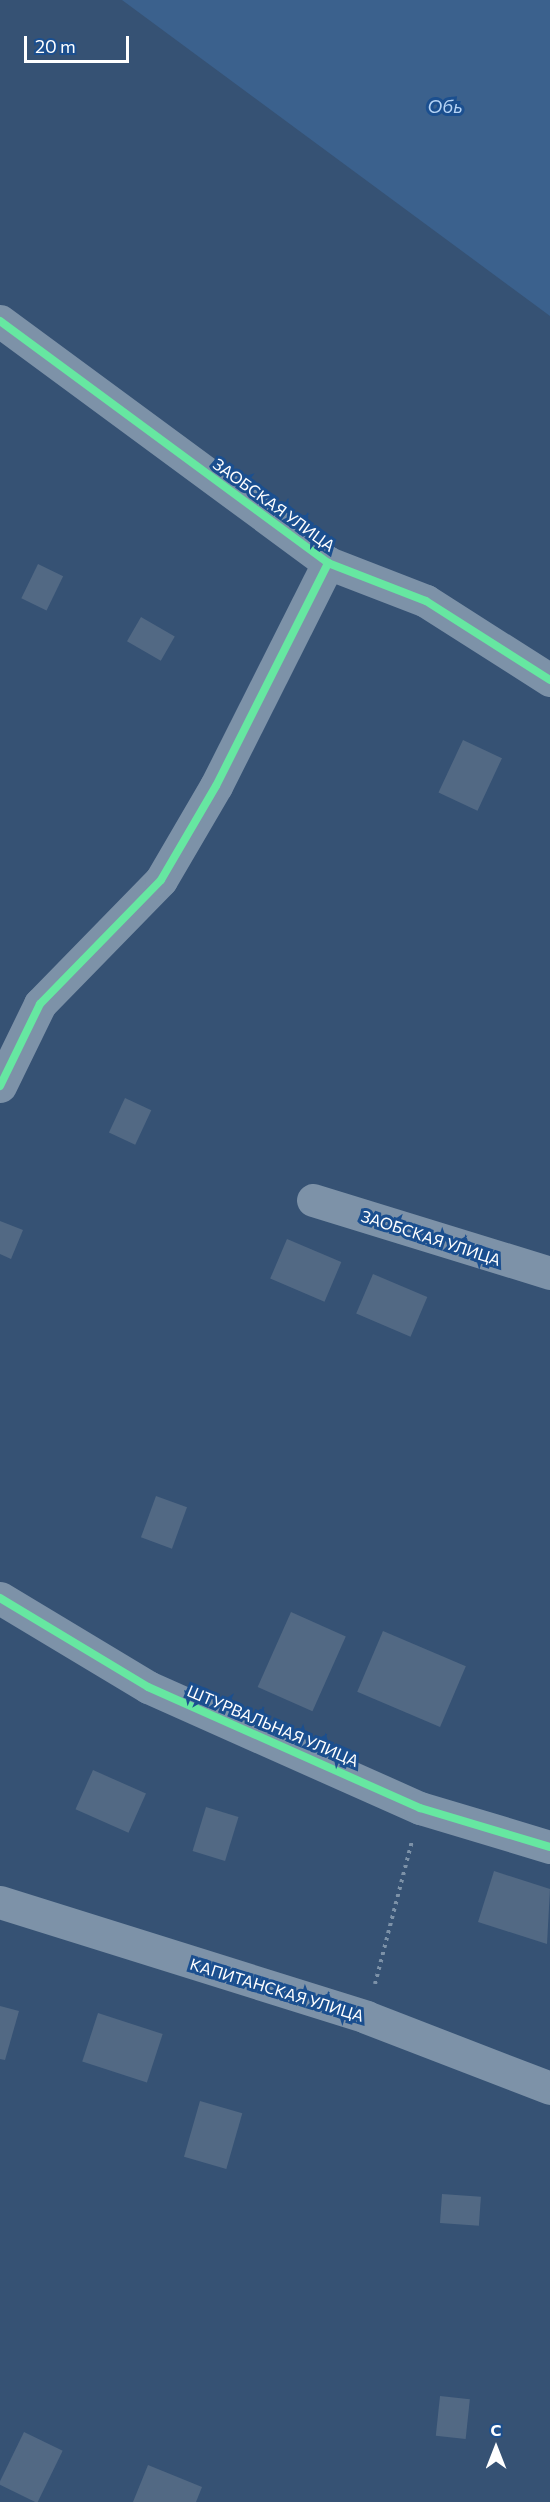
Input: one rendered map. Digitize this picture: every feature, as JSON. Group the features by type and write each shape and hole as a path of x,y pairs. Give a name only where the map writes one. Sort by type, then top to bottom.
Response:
{"street":[{"name":"ЗАОБСКАЯ УЛИЦА","path":"0,321 328,563 426,601 550,680"},
{"path":"0,1086 40,1004 160,880 216,786 328,563"},
{"name":"ЗАОБСКАЯ УЛИЦА","path":"313,1200 550,1273"},
{"name":"ШТУРВАЛЬНАЯ УЛИЦА","path":"0,1598 148,1687 420,1808 550,1847"},
{"name":"КАПИТАНСКАЯ УЛИЦА","path":"0,1902 366,2017 550,2088"}],"path":[{"path":"366,2017 420,1808"}],"water":[{"name":"Обь","path":"122,0 550,0 550,316"}],"building":[{"path":"38,564 63,576 47,610 21,598"},
{"path":"141,617 175,636 161,661 127,641"},
{"path":"463,740 502,758 477,811 438,793"},
{"path":"125,1098 151,1110 135,1145 109,1132"},
{"path":"0,1221 23,1230 11,1259 0,1254"},
{"path":"287,1239 341,1262 325,1302 270,1279"},
{"path":"373,1274 427,1297 411,1337 356,1314"},
{"path":"156,1496 187,1507 172,1549 141,1537"},
{"path":"291,1612 346,1636 312,1711 258,1687"},
{"path":"383,1631 466,1666 440,1727 357,1692"},
{"path":"93,1770 146,1794 128,1833 76,1809"},
{"path":"206,1807 239,1817 225,1861 193,1851"},
{"path":"494,1871 550,1889 547,1944 478,1922"},
{"path":"0,2006 19,2011 5,2060 0,2059"},
{"path":"98,2013 163,2034 147,2083 82,2062"},
{"path":"200,2101 242,2113 226,2169 184,2157"},
{"path":"442,2194 481,2197 479,2226 440,2223"},
{"path":"440,2396 470,2399 466,2439 436,2436"},
{"path":"24,2432 63,2451 38,2502 0,2485"},
{"path":"148,2465 202,2487 196,2502 133,2502"}],"cycle path":[{"path":"0,321 328,563 426,601 550,680"},
{"path":"0,1086 40,1004 161,880 216,786 328,563"},
{"path":"0,1598 148,1687 420,1808 550,1847"}]}
